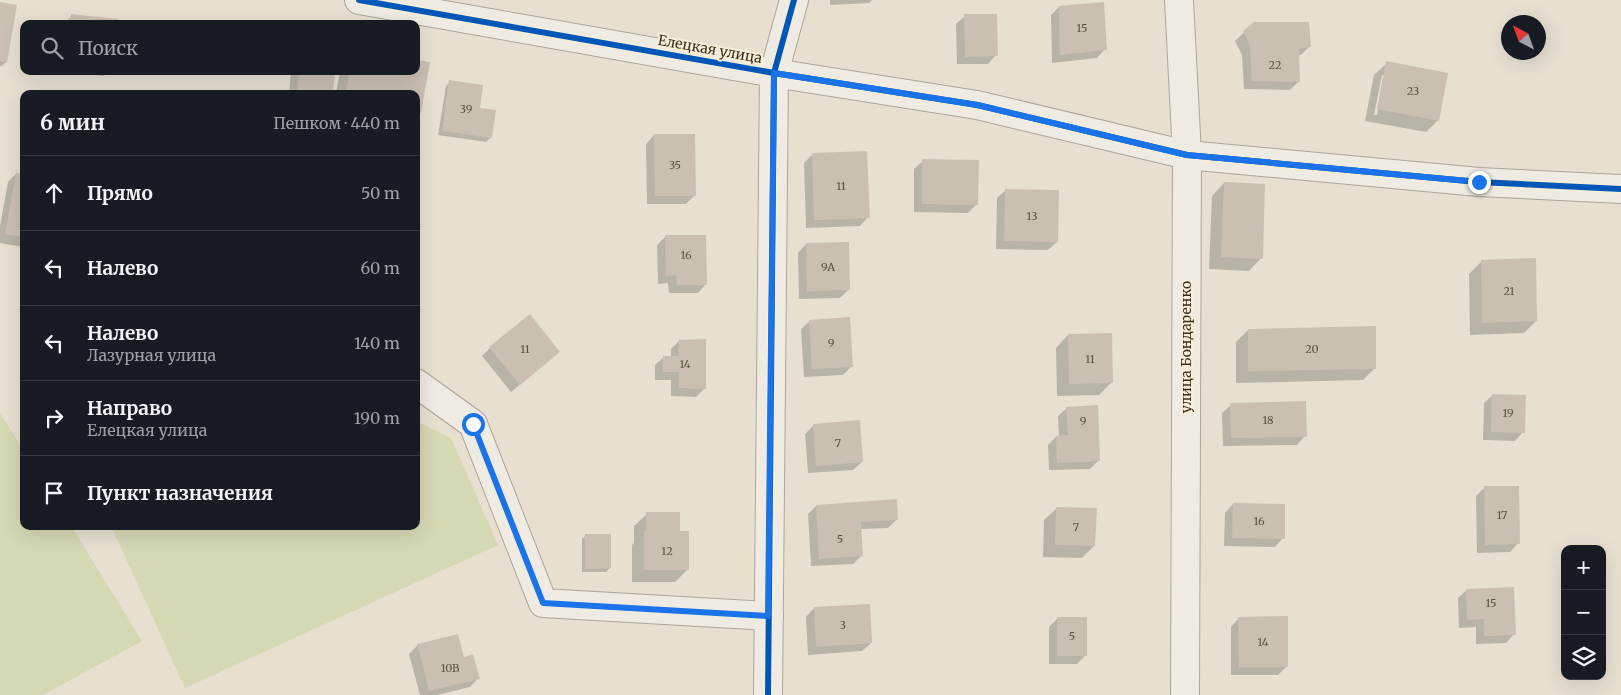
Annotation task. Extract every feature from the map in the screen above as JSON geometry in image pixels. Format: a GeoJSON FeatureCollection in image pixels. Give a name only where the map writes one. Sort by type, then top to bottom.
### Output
{"type":"FeatureCollection","features":[{"type":"Feature","properties":{"kind":"street","name":"Елецкая улица"},"geometry":{"type":"LineString","coordinates":[[359,0],[774,73],[978,105],[1187,155],[1479,182],[1621,189]]}},
{"type":"Feature","properties":{"kind":"street"},"geometry":{"type":"LineString","coordinates":[[768,695],[774,73],[794,0]]}},
{"type":"Feature","properties":{"kind":"street","name":"улица Бондаренко"},"geometry":{"type":"LineString","coordinates":[[1179,0],[1187,155],[1185,695]]}},
{"type":"Feature","properties":{"kind":"street"},"geometry":{"type":"LineString","coordinates":[[420,385],[473,424],[543,603],[768,616]]}},
{"type":"Feature","properties":{"kind":"green space"},"geometry":{"type":"Polygon","coordinates":[[[0,413],[20,445],[20,530],[73,530],[142,641],[43,695],[0,695],[0,413]]]}},
{"type":"Feature","properties":{"kind":"green space"},"geometry":{"type":"Polygon","coordinates":[[[420,423],[451,438],[498,545],[185,688],[113,530],[420,530],[420,423]]]}},
{"type":"Feature","properties":{"kind":"building"},"geometry":{"type":"Polygon","coordinates":[[[0,2],[17,5],[7,63],[0,61],[0,2]]]}},
{"type":"Feature","properties":{"kind":"building"},"geometry":{"type":"Polygon","coordinates":[[[1104,2],[1107,50],[1060,55],[1059,6],[1104,2]]]}},
{"type":"Feature","properties":{"kind":"building"},"geometry":{"type":"Polygon","coordinates":[[[71,14],[118,19],[118,20],[70,20],[71,14]]]}},
{"type":"Feature","properties":{"kind":"building"},"geometry":{"type":"Polygon","coordinates":[[[964,14],[997,14],[998,56],[965,57],[964,14]]]}},
{"type":"Feature","properties":{"kind":"building"},"geometry":{"type":"Polygon","coordinates":[[[1254,22],[1309,22],[1311,47],[1299,49],[1300,82],[1252,81],[1250,46],[1243,31],[1254,22]]]}},
{"type":"Feature","properties":{"kind":"building"},"geometry":{"type":"Polygon","coordinates":[[[420,61],[430,62],[421,113],[420,90],[346,90],[349,75],[420,75],[420,61]]]}},
{"type":"Feature","properties":{"kind":"building"},"geometry":{"type":"Polygon","coordinates":[[[1386,61],[1448,73],[1439,121],[1377,109],[1386,61]]]}},
{"type":"Feature","properties":{"kind":"building"},"geometry":{"type":"Polygon","coordinates":[[[299,75],[335,75],[333,90],[297,90],[299,75]]]}},
{"type":"Feature","properties":{"kind":"building"},"geometry":{"type":"Polygon","coordinates":[[[449,80],[483,85],[480,108],[496,110],[492,138],[442,131],[449,80]]]}},
{"type":"Feature","properties":{"kind":"building"},"geometry":{"type":"Polygon","coordinates":[[[654,134],[695,134],[696,196],[655,196],[654,134]]]}},
{"type":"Feature","properties":{"kind":"building"},"geometry":{"type":"Polygon","coordinates":[[[867,151],[870,218],[814,220],[812,153],[867,151]]]}},
{"type":"Feature","properties":{"kind":"building"},"geometry":{"type":"Polygon","coordinates":[[[922,159],[979,160],[978,205],[922,204],[922,159]]]}},
{"type":"Feature","properties":{"kind":"building"},"geometry":{"type":"Polygon","coordinates":[[[16,173],[20,174],[20,236],[5,234],[16,173]]]}},
{"type":"Feature","properties":{"kind":"building"},"geometry":{"type":"Polygon","coordinates":[[[1224,182],[1265,184],[1263,259],[1221,257],[1224,182]]]}},
{"type":"Feature","properties":{"kind":"building"},"geometry":{"type":"Polygon","coordinates":[[[1005,189],[1059,190],[1058,242],[1004,241],[1005,189]]]}},
{"type":"Feature","properties":{"kind":"building"},"geometry":{"type":"Polygon","coordinates":[[[665,235],[706,235],[707,285],[677,285],[676,275],[666,276],[665,235]]]}},
{"type":"Feature","properties":{"kind":"building"},"geometry":{"type":"Polygon","coordinates":[[[849,242],[850,290],[807,291],[806,243],[849,242]]]}},
{"type":"Feature","properties":{"kind":"building"},"geometry":{"type":"Polygon","coordinates":[[[1536,258],[1537,321],[1482,323],[1481,260],[1536,258]]]}},
{"type":"Feature","properties":{"kind":"building"},"geometry":{"type":"Polygon","coordinates":[[[530,314],[560,352],[520,385],[489,347],[530,314]]]}},
{"type":"Feature","properties":{"kind":"building"},"geometry":{"type":"Polygon","coordinates":[[[850,317],[853,367],[812,369],[809,320],[850,317]]]}},
{"type":"Feature","properties":{"kind":"building"},"geometry":{"type":"Polygon","coordinates":[[[1376,326],[1376,369],[1248,371],[1248,329],[1376,326]]]}},
{"type":"Feature","properties":{"kind":"building"},"geometry":{"type":"Polygon","coordinates":[[[1112,333],[1113,383],[1069,384],[1068,334],[1112,333]]]}},
{"type":"Feature","properties":{"kind":"building"},"geometry":{"type":"Polygon","coordinates":[[[706,339],[706,389],[679,388],[679,372],[663,372],[663,356],[678,356],[679,340],[706,339]]]}},
{"type":"Feature","properties":{"kind":"building"},"geometry":{"type":"Polygon","coordinates":[[[1492,394],[1526,395],[1525,433],[1491,432],[1492,394]]]}},
{"type":"Feature","properties":{"kind":"building"},"geometry":{"type":"Polygon","coordinates":[[[1306,401],[1307,437],[1231,438],[1230,403],[1306,401]]]}},
{"type":"Feature","properties":{"kind":"building"},"geometry":{"type":"Polygon","coordinates":[[[1098,405],[1100,461],[1057,463],[1056,436],[1068,435],[1066,407],[1098,405]]]}},
{"type":"Feature","properties":{"kind":"building"},"geometry":{"type":"Polygon","coordinates":[[[860,420],[863,462],[816,466],[813,424],[860,420]]]}},
{"type":"Feature","properties":{"kind":"building"},"geometry":{"type":"Polygon","coordinates":[[[1484,486],[1519,486],[1520,544],[1485,545],[1484,486]]]}},
{"type":"Feature","properties":{"kind":"building"},"geometry":{"type":"Polygon","coordinates":[[[897,499],[898,520],[861,522],[863,556],[819,559],[816,505],[897,499]]]}},
{"type":"Feature","properties":{"kind":"building"},"geometry":{"type":"Polygon","coordinates":[[[1233,503],[1285,504],[1285,539],[1232,538],[1233,503]]]}},
{"type":"Feature","properties":{"kind":"building"},"geometry":{"type":"Polygon","coordinates":[[[1056,507],[1097,508],[1095,546],[1055,545],[1056,507]]]}},
{"type":"Feature","properties":{"kind":"building"},"geometry":{"type":"Polygon","coordinates":[[[646,512],[680,512],[680,531],[689,531],[689,570],[644,570],[646,512]]]}},
{"type":"Feature","properties":{"kind":"building"},"geometry":{"type":"Polygon","coordinates":[[[585,534],[611,534],[611,568],[585,569],[585,534]]]}},
{"type":"Feature","properties":{"kind":"building"},"geometry":{"type":"Polygon","coordinates":[[[1514,587],[1516,635],[1484,636],[1484,619],[1467,620],[1466,589],[1514,587]]]}},
{"type":"Feature","properties":{"kind":"building"},"geometry":{"type":"Polygon","coordinates":[[[870,604],[872,643],[816,647],[814,607],[870,604]]]}},
{"type":"Feature","properties":{"kind":"building"},"geometry":{"type":"Polygon","coordinates":[[[1288,616],[1288,667],[1239,667],[1238,617],[1288,616]]]}},
{"type":"Feature","properties":{"kind":"building"},"geometry":{"type":"Polygon","coordinates":[[[1057,617],[1087,617],[1087,656],[1057,656],[1057,617]]]}},
{"type":"Feature","properties":{"kind":"building"},"geometry":{"type":"Polygon","coordinates":[[[458,634],[464,657],[473,654],[480,679],[429,691],[417,644],[458,634]]]}},
{"type":"Feature","properties":{"kind":"cycle path"},"geometry":{"type":"LineString","coordinates":[[359,0],[774,73],[977,105],[1187,155],[1479,182],[1621,189]]}},
{"type":"Feature","properties":{"kind":"cycle path"},"geometry":{"type":"LineString","coordinates":[[768,695],[774,73],[794,0]]}},
{"type":"Feature","properties":{"kind":"route"},"geometry":{"type":"LineString","coordinates":[[473,424],[543,603],[768,616],[774,73],[978,105],[1187,155],[1479,182]]}}]}
